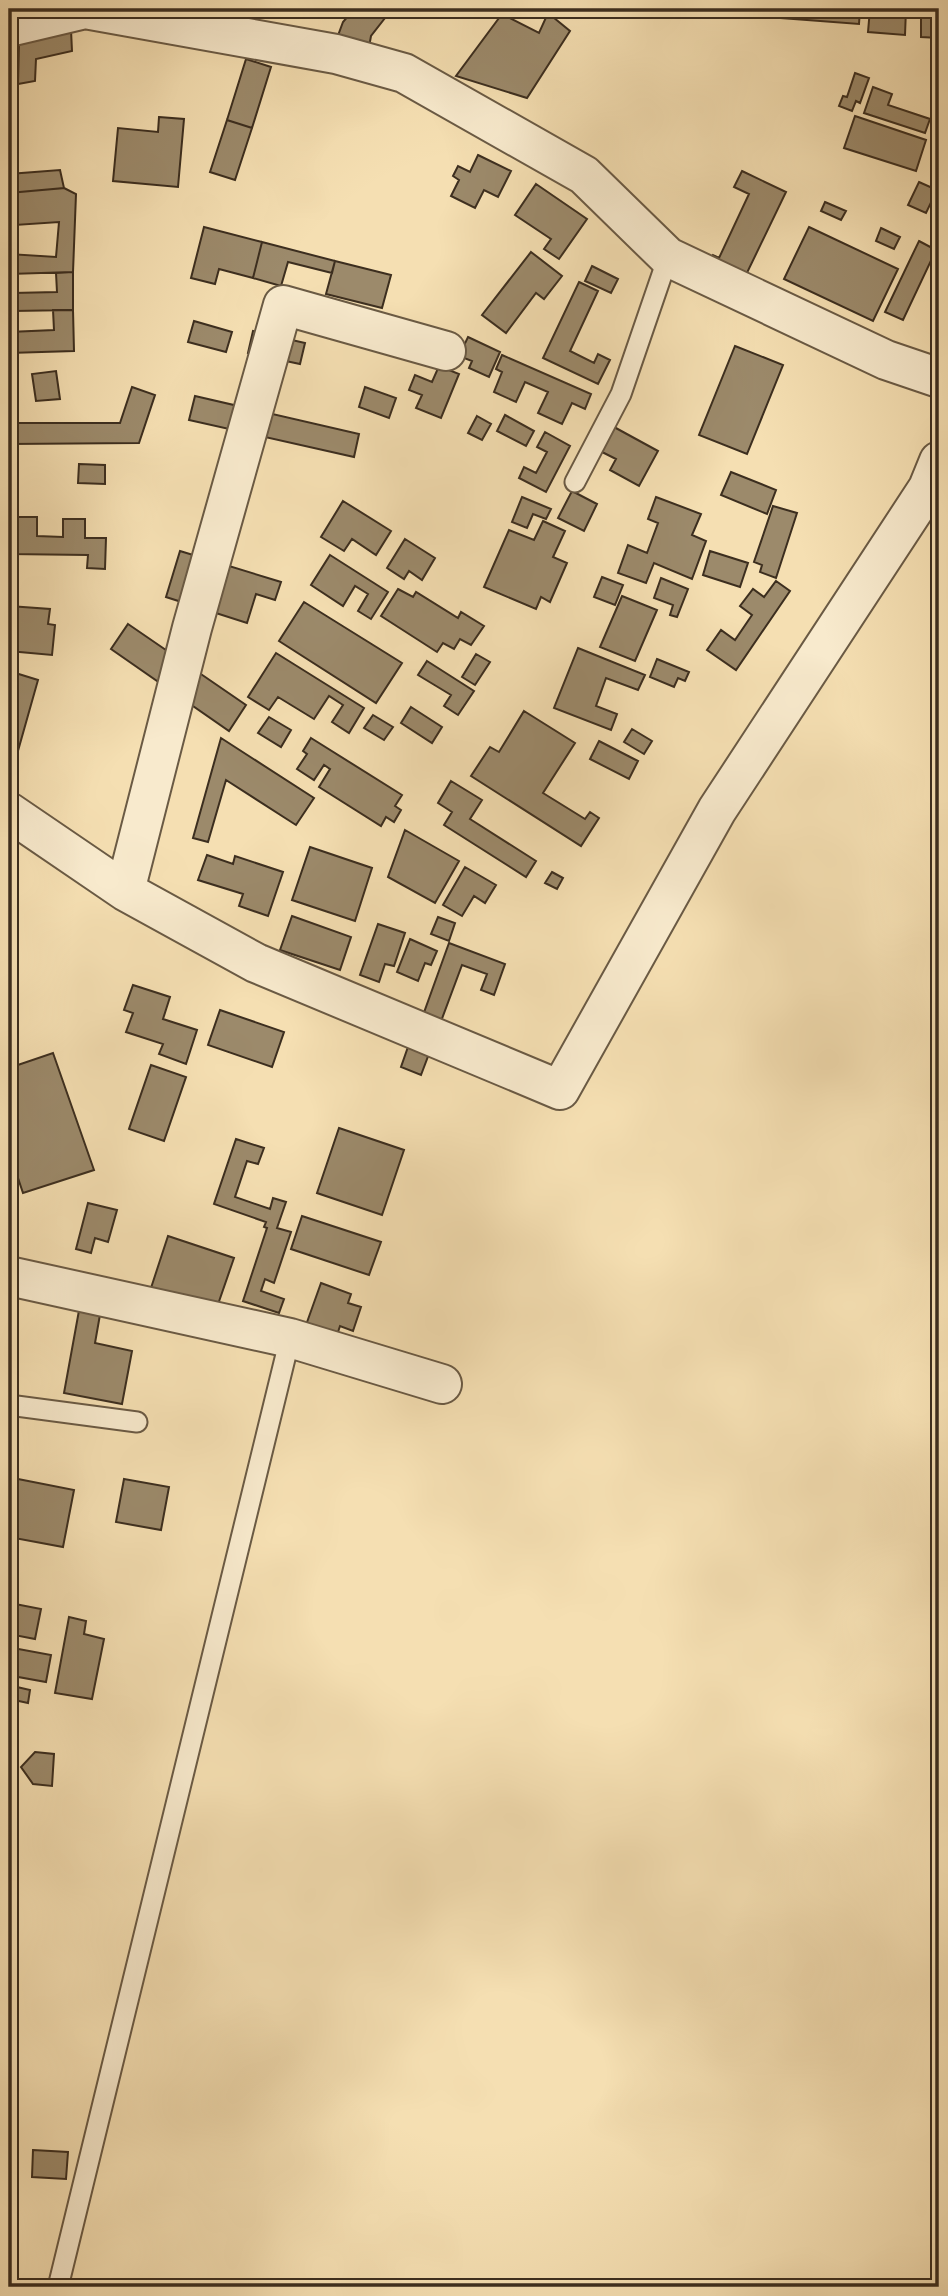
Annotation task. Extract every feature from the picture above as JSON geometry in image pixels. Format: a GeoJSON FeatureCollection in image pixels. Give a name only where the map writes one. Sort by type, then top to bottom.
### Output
{"type":"FeatureCollection","features":[{"type":"Feature","properties":{"kind":"street"},"geometry":{"type":"LineString","coordinates":[[9,27],[85,9],[336,54],[404,73],[584,175],[668,257],[887,360],[939,378]]}},
{"type":"Feature","properties":{"kind":"street"},"geometry":{"type":"LineString","coordinates":[[125,891],[192,628],[283,305],[446,351]]}},
{"type":"Feature","properties":{"kind":"street"},"geometry":{"type":"LineString","coordinates":[[9,811],[125,891],[257,963],[560,1090],[717,810],[928,488],[939,461]]}},
{"type":"Feature","properties":{"kind":"street"},"geometry":{"type":"LineString","coordinates":[[9,1276],[290,1338],[442,1384]]}},
{"type":"Feature","properties":{"kind":"lane"},"geometry":{"type":"LineString","coordinates":[[575,482],[621,394],[668,257]]}},
{"type":"Feature","properties":{"kind":"lane"},"geometry":{"type":"LineString","coordinates":[[58,2287],[290,1338]]}},
{"type":"Feature","properties":{"kind":"lane"},"geometry":{"type":"LineString","coordinates":[[9,1405],[137,1422]]}},
{"type":"Feature","properties":{"kind":"building"},"geometry":{"type":"Polygon","coordinates":[[[354,9],[392,9],[371,36],[367,58],[333,49],[343,22],[354,9]]]}},
{"type":"Feature","properties":{"kind":"building"},"geometry":{"type":"Polygon","coordinates":[[[769,9],[860,9],[859,24],[768,17],[769,9]]]}},
{"type":"Feature","properties":{"kind":"building"},"geometry":{"type":"Polygon","coordinates":[[[870,9],[906,9],[905,35],[868,32],[870,9]]]}},
{"type":"Feature","properties":{"kind":"building"},"geometry":{"type":"Polygon","coordinates":[[[548,13],[570,31],[527,98],[456,76],[502,14],[539,33],[548,13]]]}},
{"type":"Feature","properties":{"kind":"building"},"geometry":{"type":"Polygon","coordinates":[[[921,13],[939,13],[939,38],[921,37],[921,13]]]}},
{"type":"Feature","properties":{"kind":"building"},"geometry":{"type":"Polygon","coordinates":[[[71,30],[72,51],[36,59],[35,81],[18,84],[19,44],[71,30]]]}},
{"type":"Feature","properties":{"kind":"building"},"geometry":{"type":"Polygon","coordinates":[[[246,59],[271,67],[252,128],[227,120],[246,59]]]}},
{"type":"Feature","properties":{"kind":"building"},"geometry":{"type":"Polygon","coordinates":[[[855,73],[869,78],[860,103],[856,101],[852,111],[839,106],[843,96],[847,97],[855,73]]]}},
{"type":"Feature","properties":{"kind":"building"},"geometry":{"type":"Polygon","coordinates":[[[873,87],[892,94],[888,105],[930,119],[925,133],[864,113],[873,87]]]}},
{"type":"Feature","properties":{"kind":"building"},"geometry":{"type":"Polygon","coordinates":[[[855,116],[926,140],[916,171],[844,148],[855,116]]]}},
{"type":"Feature","properties":{"kind":"building"},"geometry":{"type":"Polygon","coordinates":[[[159,117],[184,119],[178,187],[113,181],[118,128],[158,132],[159,117]]]}},
{"type":"Feature","properties":{"kind":"building"},"geometry":{"type":"Polygon","coordinates":[[[227,120],[252,128],[235,180],[210,172],[227,120]]]}},
{"type":"Feature","properties":{"kind":"building"},"geometry":{"type":"Polygon","coordinates":[[[478,155],[511,171],[498,197],[484,190],[475,208],[451,196],[459,180],[453,176],[458,166],[470,172],[478,155]]]}},
{"type":"Feature","properties":{"kind":"building"},"geometry":{"type":"Polygon","coordinates":[[[60,170],[64,188],[9,193],[9,174],[60,170]]]}},
{"type":"Feature","properties":{"kind":"building"},"geometry":{"type":"Polygon","coordinates":[[[742,171],[786,192],[744,279],[710,262],[713,255],[719,258],[749,194],[734,187],[742,171]]]}},
{"type":"Feature","properties":{"kind":"building"},"geometry":{"type":"Polygon","coordinates":[[[919,182],[937,190],[926,213],[908,205],[919,182]]]}},
{"type":"Feature","properties":{"kind":"building"},"geometry":{"type":"Polygon","coordinates":[[[536,184],[587,219],[559,259],[544,249],[551,239],[515,215],[536,184]]]}},
{"type":"Feature","properties":{"kind":"building"},"geometry":{"type":"Polygon","coordinates":[[[64,188],[76,194],[73,272],[9,274],[9,254],[56,257],[59,222],[15,225],[13,212],[9,213],[9,193],[64,188]]]}},
{"type":"Feature","properties":{"kind":"building"},"geometry":{"type":"Polygon","coordinates":[[[825,202],[846,211],[841,220],[821,211],[825,202]]]}},
{"type":"Feature","properties":{"kind":"building"},"geometry":{"type":"Polygon","coordinates":[[[204,227],[262,242],[253,278],[219,269],[215,284],[191,278],[204,227]]]}},
{"type":"Feature","properties":{"kind":"building"},"geometry":{"type":"Polygon","coordinates":[[[809,227],[898,269],[873,321],[784,279],[809,227]]]}},
{"type":"Feature","properties":{"kind":"building"},"geometry":{"type":"Polygon","coordinates":[[[881,228],[900,237],[894,249],[876,241],[881,228]]]}},
{"type":"Feature","properties":{"kind":"building"},"geometry":{"type":"Polygon","coordinates":[[[919,241],[936,250],[903,320],[885,312],[919,241]]]}},
{"type":"Feature","properties":{"kind":"building"},"geometry":{"type":"Polygon","coordinates":[[[262,242],[335,261],[332,273],[288,262],[281,286],[253,278],[262,242]]]}},
{"type":"Feature","properties":{"kind":"building"},"geometry":{"type":"Polygon","coordinates":[[[531,252],[562,276],[544,299],[536,293],[506,333],[482,315],[531,252]]]}},
{"type":"Feature","properties":{"kind":"building"},"geometry":{"type":"Polygon","coordinates":[[[335,261],[391,275],[382,308],[326,294],[335,261]]]}},
{"type":"Feature","properties":{"kind":"building"},"geometry":{"type":"Polygon","coordinates":[[[592,266],[618,279],[611,293],[585,281],[592,266]]]}},
{"type":"Feature","properties":{"kind":"building"},"geometry":{"type":"Polygon","coordinates":[[[73,272],[73,310],[13,311],[13,293],[57,292],[56,273],[73,272]]]}},
{"type":"Feature","properties":{"kind":"building"},"geometry":{"type":"Polygon","coordinates":[[[579,282],[598,291],[570,351],[594,363],[598,354],[610,360],[598,384],[543,358],[579,282]]]}},
{"type":"Feature","properties":{"kind":"building"},"geometry":{"type":"Polygon","coordinates":[[[53,310],[73,310],[74,351],[9,353],[9,332],[54,330],[53,310]]]}},
{"type":"Feature","properties":{"kind":"building"},"geometry":{"type":"Polygon","coordinates":[[[194,321],[232,332],[226,352],[188,342],[194,321]]]}},
{"type":"Feature","properties":{"kind":"building"},"geometry":{"type":"Polygon","coordinates":[[[253,331],[305,343],[300,364],[248,353],[253,331]]]}},
{"type":"Feature","properties":{"kind":"building"},"geometry":{"type":"Polygon","coordinates":[[[468,337],[500,352],[489,377],[469,368],[472,361],[459,356],[468,337]]]}},
{"type":"Feature","properties":{"kind":"building"},"geometry":{"type":"Polygon","coordinates":[[[735,346],[783,365],[747,454],[699,435],[735,346]]]}},
{"type":"Feature","properties":{"kind":"building"},"geometry":{"type":"Polygon","coordinates":[[[502,355],[591,394],[585,409],[572,403],[562,424],[538,413],[548,392],[525,382],[516,402],[494,392],[502,372],[496,369],[502,355]]]}},
{"type":"Feature","properties":{"kind":"building"},"geometry":{"type":"Polygon","coordinates":[[[9,357],[17,357],[18,412],[9,412],[9,357]]]}},
{"type":"Feature","properties":{"kind":"building"},"geometry":{"type":"Polygon","coordinates":[[[439,366],[459,374],[441,418],[416,408],[422,395],[409,390],[415,375],[432,382],[439,366]]]}},
{"type":"Feature","properties":{"kind":"building"},"geometry":{"type":"Polygon","coordinates":[[[56,371],[60,399],[36,401],[32,374],[56,371]]]}},
{"type":"Feature","properties":{"kind":"building"},"geometry":{"type":"Polygon","coordinates":[[[132,387],[155,395],[139,443],[9,444],[9,423],[120,423],[132,387]]]}},
{"type":"Feature","properties":{"kind":"building"},"geometry":{"type":"Polygon","coordinates":[[[365,387],[396,398],[389,418],[359,407],[365,387]]]}},
{"type":"Feature","properties":{"kind":"building"},"geometry":{"type":"Polygon","coordinates":[[[195,396],[359,434],[354,457],[189,420],[195,396]]]}},
{"type":"Feature","properties":{"kind":"building"},"geometry":{"type":"Polygon","coordinates":[[[505,415],[534,431],[526,446],[497,431],[505,415]]]}},
{"type":"Feature","properties":{"kind":"building"},"geometry":{"type":"Polygon","coordinates":[[[477,416],[491,424],[482,440],[468,433],[477,416]]]}},
{"type":"Feature","properties":{"kind":"building"},"geometry":{"type":"Polygon","coordinates":[[[614,427],[658,451],[639,486],[610,470],[616,459],[600,451],[614,427]]]}},
{"type":"Feature","properties":{"kind":"building"},"geometry":{"type":"Polygon","coordinates":[[[545,432],[570,446],[546,492],[519,478],[524,467],[536,473],[547,452],[537,447],[545,432]]]}},
{"type":"Feature","properties":{"kind":"building"},"geometry":{"type":"Polygon","coordinates":[[[79,464],[105,465],[105,484],[78,483],[79,464]]]}},
{"type":"Feature","properties":{"kind":"building"},"geometry":{"type":"Polygon","coordinates":[[[731,472],[776,490],[767,514],[721,495],[731,472]]]}},
{"type":"Feature","properties":{"kind":"building"},"geometry":{"type":"Polygon","coordinates":[[[572,491],[597,504],[584,531],[558,518],[572,491]]]}},
{"type":"Feature","properties":{"kind":"building"},"geometry":{"type":"Polygon","coordinates":[[[522,497],[551,509],[546,519],[533,514],[527,528],[512,522],[522,497]]]}},
{"type":"Feature","properties":{"kind":"building"},"geometry":{"type":"Polygon","coordinates":[[[656,497],[701,514],[692,535],[706,541],[692,579],[654,563],[646,583],[618,573],[628,545],[647,553],[658,523],[648,519],[656,497]]]}},
{"type":"Feature","properties":{"kind":"building"},"geometry":{"type":"Polygon","coordinates":[[[343,501],[391,531],[376,555],[352,539],[344,551],[321,537],[343,501]]]}},
{"type":"Feature","properties":{"kind":"building"},"geometry":{"type":"Polygon","coordinates":[[[773,506],[797,513],[776,578],[760,572],[762,565],[754,562],[773,506]]]}},
{"type":"Feature","properties":{"kind":"building"},"geometry":{"type":"Polygon","coordinates":[[[9,517],[37,517],[37,536],[63,537],[63,519],[85,519],[85,538],[106,538],[105,569],[87,568],[88,555],[9,554],[9,517]]]}},
{"type":"Feature","properties":{"kind":"building"},"geometry":{"type":"Polygon","coordinates":[[[543,521],[565,531],[553,557],[567,563],[550,602],[541,597],[536,609],[484,587],[509,530],[534,540],[543,521]]]}},
{"type":"Feature","properties":{"kind":"building"},"geometry":{"type":"Polygon","coordinates":[[[405,539],[435,558],[422,580],[409,571],[404,579],[387,568],[405,539]]]}},
{"type":"Feature","properties":{"kind":"building"},"geometry":{"type":"Polygon","coordinates":[[[180,551],[281,582],[275,600],[256,594],[247,623],[166,597],[180,551]]]}},
{"type":"Feature","properties":{"kind":"building"},"geometry":{"type":"Polygon","coordinates":[[[710,551],[748,563],[740,587],[703,575],[710,551]]]}},
{"type":"Feature","properties":{"kind":"building"},"geometry":{"type":"Polygon","coordinates":[[[330,555],[388,592],[371,619],[358,611],[368,594],[355,586],[343,606],[311,585],[330,555]]]}},
{"type":"Feature","properties":{"kind":"building"},"geometry":{"type":"Polygon","coordinates":[[[602,577],[623,585],[615,605],[594,597],[602,577]]]}},
{"type":"Feature","properties":{"kind":"building"},"geometry":{"type":"Polygon","coordinates":[[[661,578],[688,589],[677,617],[670,615],[673,605],[654,598],[661,578]]]}},
{"type":"Feature","properties":{"kind":"building"},"geometry":{"type":"Polygon","coordinates":[[[776,581],[790,591],[736,670],[707,650],[721,630],[735,640],[752,615],[740,606],[753,589],[764,597],[776,581]]]}},
{"type":"Feature","properties":{"kind":"building"},"geometry":{"type":"Polygon","coordinates":[[[398,589],[413,597],[416,592],[458,618],[461,612],[484,626],[471,645],[460,639],[454,649],[443,643],[437,652],[381,616],[398,589]]]}},
{"type":"Feature","properties":{"kind":"building"},"geometry":{"type":"Polygon","coordinates":[[[622,596],[657,610],[635,661],[600,647],[622,596]]]}},
{"type":"Feature","properties":{"kind":"building"},"geometry":{"type":"Polygon","coordinates":[[[304,602],[402,663],[376,703],[279,641],[304,602]]]}},
{"type":"Feature","properties":{"kind":"building"},"geometry":{"type":"Polygon","coordinates":[[[9,606],[50,609],[48,624],[55,625],[52,655],[9,651],[9,606]]]}},
{"type":"Feature","properties":{"kind":"building"},"geometry":{"type":"Polygon","coordinates":[[[128,624],[246,705],[229,731],[111,649],[128,624]]]}},
{"type":"Feature","properties":{"kind":"building"},"geometry":{"type":"Polygon","coordinates":[[[578,648],[645,675],[638,690],[606,678],[596,706],[617,714],[611,730],[554,708],[578,648]]]}},
{"type":"Feature","properties":{"kind":"building"},"geometry":{"type":"Polygon","coordinates":[[[276,653],[364,708],[349,733],[332,722],[343,705],[329,696],[314,719],[278,697],[269,710],[248,697],[276,653]]]}},
{"type":"Feature","properties":{"kind":"building"},"geometry":{"type":"Polygon","coordinates":[[[476,654],[490,662],[475,685],[462,677],[476,654]]]}},
{"type":"Feature","properties":{"kind":"building"},"geometry":{"type":"Polygon","coordinates":[[[657,659],[689,672],[685,681],[678,678],[674,687],[650,677],[657,659]]]}},
{"type":"Feature","properties":{"kind":"building"},"geometry":{"type":"Polygon","coordinates":[[[427,661],[474,691],[458,715],[444,706],[451,695],[418,675],[427,661]]]}},
{"type":"Feature","properties":{"kind":"building"},"geometry":{"type":"Polygon","coordinates":[[[9,671],[38,680],[14,765],[9,763],[9,671]]]}},
{"type":"Feature","properties":{"kind":"building"},"geometry":{"type":"Polygon","coordinates":[[[411,707],[442,727],[432,743],[401,723],[411,707]]]}},
{"type":"Feature","properties":{"kind":"building"},"geometry":{"type":"Polygon","coordinates":[[[524,711],[575,743],[543,793],[585,819],[590,812],[599,818],[581,846],[471,776],[490,747],[499,752],[524,711]]]}},
{"type":"Feature","properties":{"kind":"building"},"geometry":{"type":"Polygon","coordinates":[[[373,715],[393,727],[384,740],[364,728],[373,715]]]}},
{"type":"Feature","properties":{"kind":"building"},"geometry":{"type":"Polygon","coordinates":[[[269,717],[291,730],[281,747],[258,733],[269,717]]]}},
{"type":"Feature","properties":{"kind":"building"},"geometry":{"type":"Polygon","coordinates":[[[632,729],[652,741],[644,754],[624,742],[632,729]]]}},
{"type":"Feature","properties":{"kind":"building"},"geometry":{"type":"Polygon","coordinates":[[[221,738],[314,798],[296,825],[226,780],[208,842],[193,838],[221,738]]]}},
{"type":"Feature","properties":{"kind":"building"},"geometry":{"type":"Polygon","coordinates":[[[311,738],[402,795],[395,806],[401,810],[394,822],[386,817],[381,826],[319,787],[330,769],[324,765],[314,780],[297,769],[307,754],[303,751],[311,738]]]}},
{"type":"Feature","properties":{"kind":"building"},"geometry":{"type":"Polygon","coordinates":[[[599,741],[638,761],[629,779],[590,759],[599,741]]]}},
{"type":"Feature","properties":{"kind":"building"},"geometry":{"type":"Polygon","coordinates":[[[451,781],[482,800],[470,819],[536,861],[526,877],[444,825],[452,812],[438,803],[451,781]]]}},
{"type":"Feature","properties":{"kind":"building"},"geometry":{"type":"Polygon","coordinates":[[[405,830],[459,861],[435,903],[388,877],[405,830]]]}},
{"type":"Feature","properties":{"kind":"building"},"geometry":{"type":"Polygon","coordinates":[[[310,847],[372,868],[355,921],[292,900],[310,847]]]}},
{"type":"Feature","properties":{"kind":"building"},"geometry":{"type":"Polygon","coordinates":[[[207,855],[233,864],[235,856],[283,872],[268,916],[239,906],[243,894],[198,880],[207,855]]]}},
{"type":"Feature","properties":{"kind":"building"},"geometry":{"type":"Polygon","coordinates":[[[465,867],[496,885],[485,903],[474,896],[462,916],[443,905],[465,867]]]}},
{"type":"Feature","properties":{"kind":"building"},"geometry":{"type":"Polygon","coordinates":[[[552,872],[563,878],[557,889],[545,883],[552,872]]]}},
{"type":"Feature","properties":{"kind":"building"},"geometry":{"type":"Polygon","coordinates":[[[292,916],[351,937],[340,970],[280,950],[292,916]]]}},
{"type":"Feature","properties":{"kind":"building"},"geometry":{"type":"Polygon","coordinates":[[[438,917],[455,923],[449,941],[431,934],[438,917]]]}},
{"type":"Feature","properties":{"kind":"building"},"geometry":{"type":"Polygon","coordinates":[[[378,924],[405,933],[394,966],[385,964],[379,982],[360,975],[378,924]]]}},
{"type":"Feature","properties":{"kind":"building"},"geometry":{"type":"Polygon","coordinates":[[[410,939],[437,951],[431,965],[425,963],[418,981],[397,972],[410,939]]]}},
{"type":"Feature","properties":{"kind":"building"},"geometry":{"type":"Polygon","coordinates":[[[449,943],[505,964],[494,995],[481,990],[487,974],[462,965],[440,1024],[422,1018],[449,943]]]}},
{"type":"Feature","properties":{"kind":"building"},"geometry":{"type":"Polygon","coordinates":[[[133,985],[170,997],[163,1019],[197,1030],[186,1064],[159,1054],[163,1044],[126,1032],[133,1013],[124,1010],[133,985]]]}},
{"type":"Feature","properties":{"kind":"building"},"geometry":{"type":"Polygon","coordinates":[[[220,1010],[284,1032],[272,1067],[208,1045],[220,1010]]]}},
{"type":"Feature","properties":{"kind":"building"},"geometry":{"type":"Polygon","coordinates":[[[409,1044],[430,1051],[421,1075],[401,1067],[409,1044]]]}},
{"type":"Feature","properties":{"kind":"building"},"geometry":{"type":"Polygon","coordinates":[[[53,1053],[94,1170],[23,1193],[9,1151],[9,1068],[53,1053]]]}},
{"type":"Feature","properties":{"kind":"building"},"geometry":{"type":"Polygon","coordinates":[[[151,1065],[186,1077],[164,1141],[129,1129],[151,1065]]]}},
{"type":"Feature","properties":{"kind":"building"},"geometry":{"type":"Polygon","coordinates":[[[339,1128],[404,1150],[382,1215],[317,1193],[339,1128]]]}},
{"type":"Feature","properties":{"kind":"building"},"geometry":{"type":"Polygon","coordinates":[[[236,1139],[264,1148],[258,1164],[247,1161],[235,1197],[270,1209],[273,1198],[286,1202],[277,1228],[291,1232],[274,1283],[265,1279],[261,1291],[284,1299],[279,1313],[243,1301],[267,1228],[264,1227],[266,1222],[214,1204],[236,1139]]]}},
{"type":"Feature","properties":{"kind":"building"},"geometry":{"type":"Polygon","coordinates":[[[88,1203],[117,1210],[108,1242],[95,1238],[91,1253],[76,1249],[88,1203]]]}},
{"type":"Feature","properties":{"kind":"building"},"geometry":{"type":"Polygon","coordinates":[[[302,1216],[381,1242],[369,1275],[291,1249],[302,1216]]]}},
{"type":"Feature","properties":{"kind":"building"},"geometry":{"type":"Polygon","coordinates":[[[168,1236],[234,1258],[215,1313],[150,1291],[168,1236]]]}},
{"type":"Feature","properties":{"kind":"building"},"geometry":{"type":"Polygon","coordinates":[[[321,1283],[351,1294],[348,1303],[361,1307],[353,1331],[340,1326],[337,1335],[306,1325],[321,1283]]]}},
{"type":"Feature","properties":{"kind":"building"},"geometry":{"type":"Polygon","coordinates":[[[80,1305],[101,1309],[95,1343],[132,1351],[122,1404],[64,1393],[80,1305]]]}},
{"type":"Feature","properties":{"kind":"building"},"geometry":{"type":"Polygon","coordinates":[[[18,1479],[74,1490],[63,1547],[9,1537],[18,1479]]]}},
{"type":"Feature","properties":{"kind":"building"},"geometry":{"type":"Polygon","coordinates":[[[124,1479],[169,1487],[161,1530],[116,1522],[124,1479]]]}},
{"type":"Feature","properties":{"kind":"building"},"geometry":{"type":"Polygon","coordinates":[[[10,1603],[41,1609],[35,1639],[9,1634],[10,1603]]]}},
{"type":"Feature","properties":{"kind":"building"},"geometry":{"type":"Polygon","coordinates":[[[69,1617],[86,1621],[84,1634],[104,1639],[92,1699],[55,1693],[69,1617]]]}},
{"type":"Feature","properties":{"kind":"building"},"geometry":{"type":"Polygon","coordinates":[[[13,1648],[51,1655],[46,1682],[18,1677],[14,1700],[9,1699],[9,1670],[13,1648]]]}},
{"type":"Feature","properties":{"kind":"building"},"geometry":{"type":"Polygon","coordinates":[[[17,1687],[30,1690],[28,1703],[14,1700],[17,1687]]]}},
{"type":"Feature","properties":{"kind":"building"},"geometry":{"type":"Polygon","coordinates":[[[35,1752],[54,1754],[52,1786],[33,1784],[21,1767],[35,1752]]]}},
{"type":"Feature","properties":{"kind":"building"},"geometry":{"type":"Polygon","coordinates":[[[33,2150],[68,2152],[66,2179],[32,2177],[33,2150]]]}}]}
